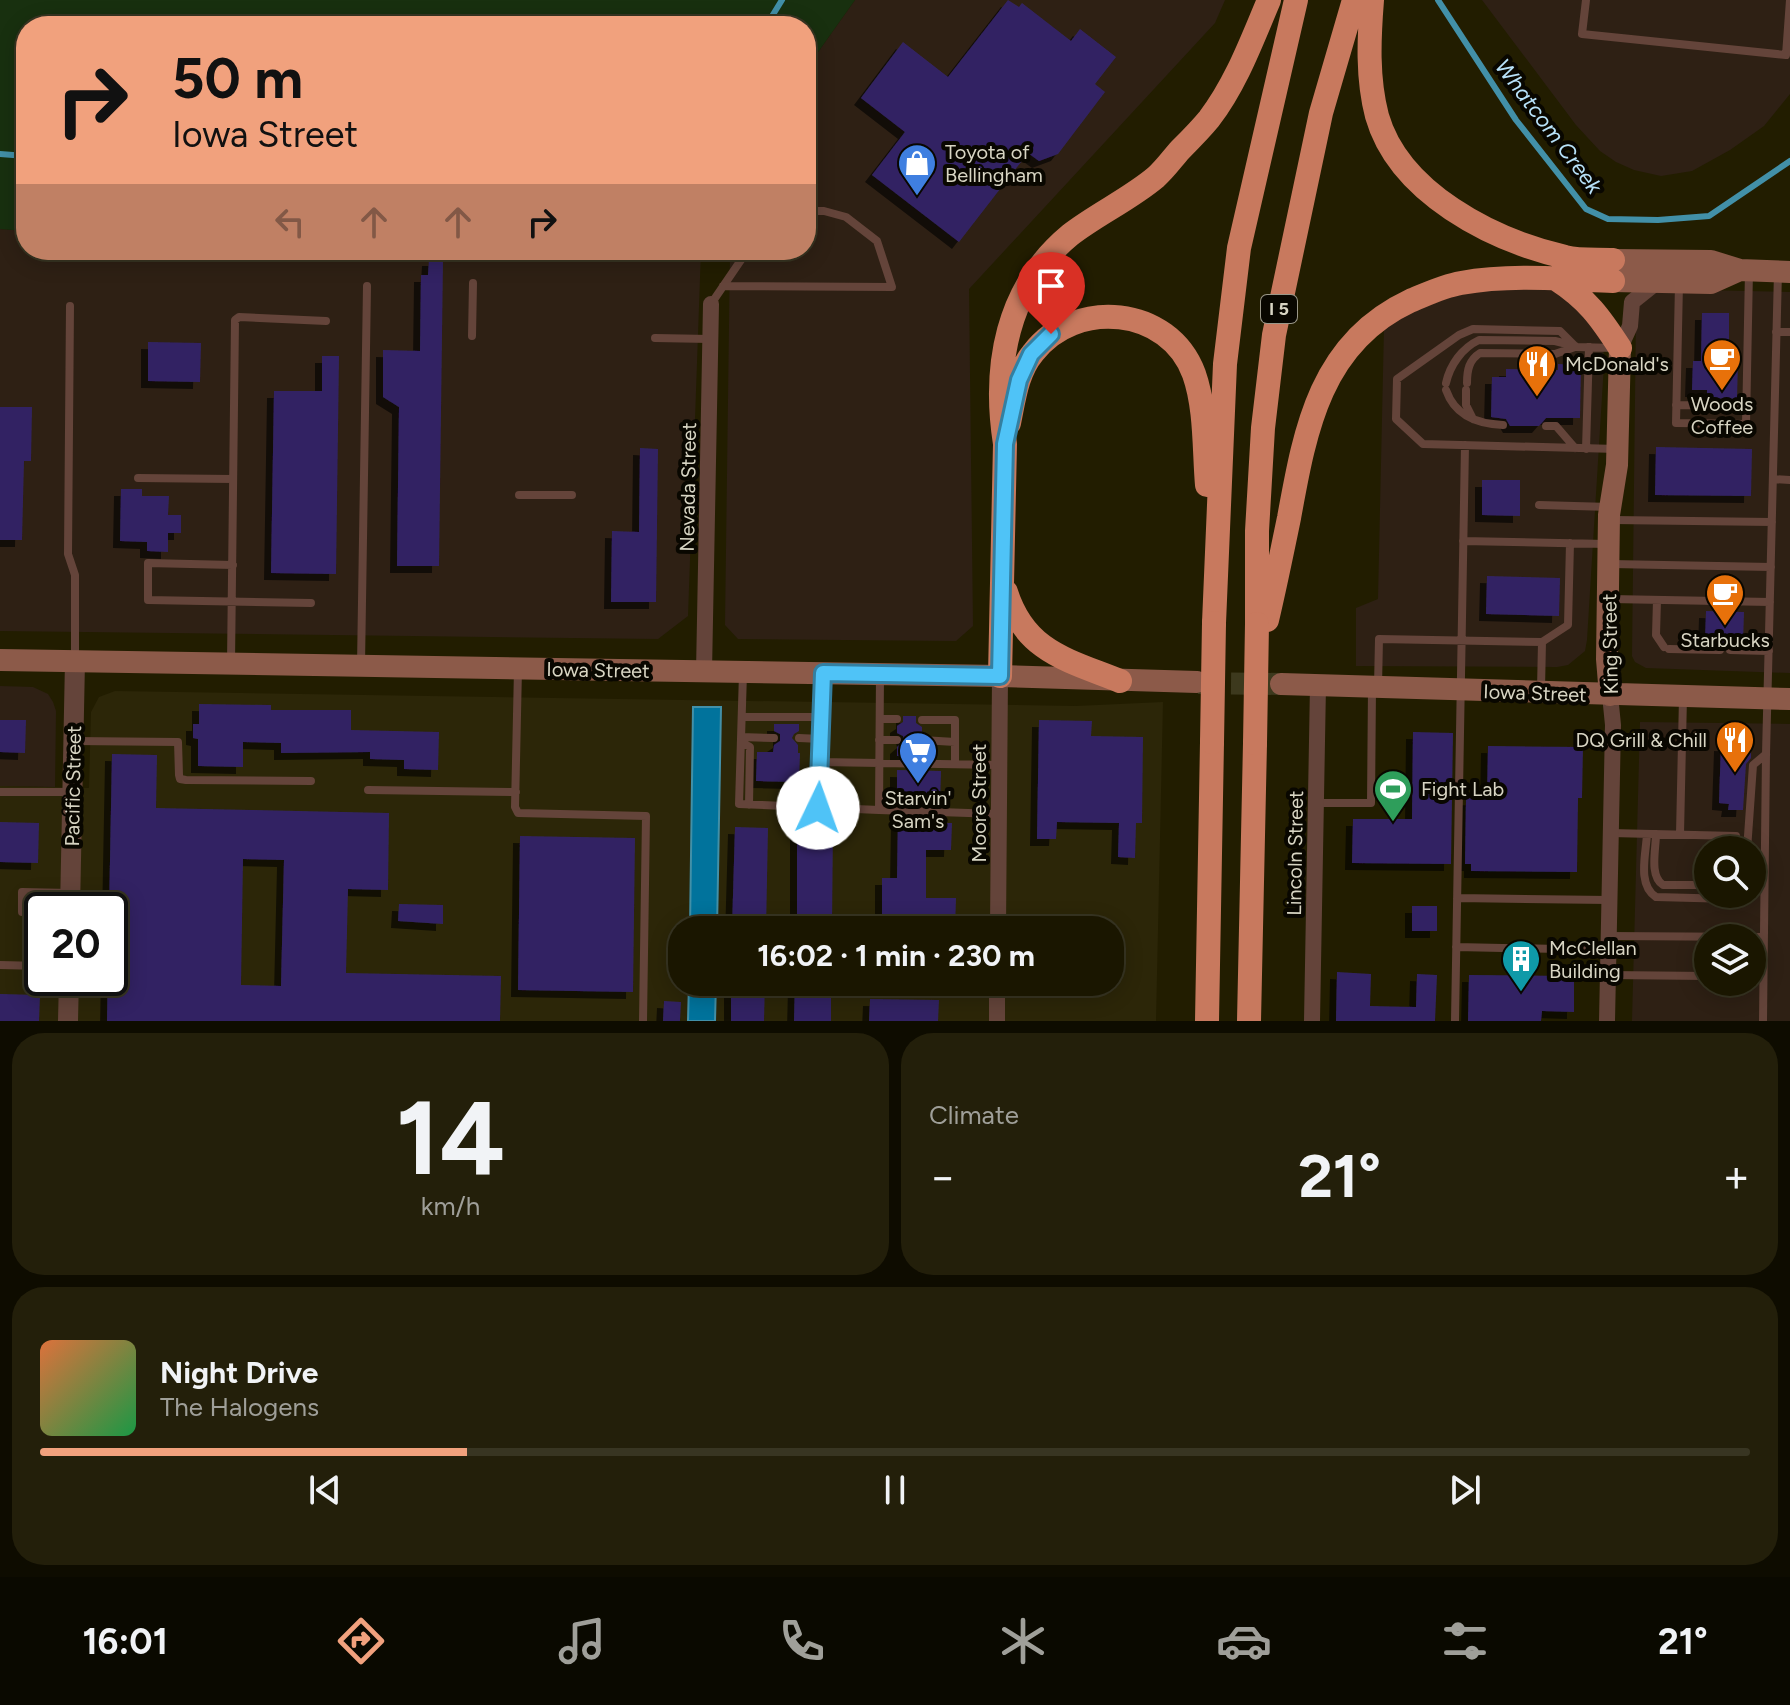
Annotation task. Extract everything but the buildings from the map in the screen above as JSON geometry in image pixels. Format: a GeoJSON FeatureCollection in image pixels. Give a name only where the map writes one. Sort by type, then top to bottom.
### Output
{"type":"FeatureCollection","features":[{"type":"Feature","properties":{"kind":"highway"},"geometry":{"type":"LineString","coordinates":[[1000,676],[1005,444],[999,407],[1000,369],[1007,332],[1022,297],[1042,265],[1068,237],[1156,177],[1210,118],[1244,61],[1268,3]]}},
{"type":"Feature","properties":{"kind":"highway","name":"I 5"},"geometry":{"type":"LineString","coordinates":[[1207,1021],[1214,623],[1225,364],[1239,248],[1295,4]]}},
{"type":"Feature","properties":{"kind":"highway"},"geometry":{"type":"LineString","coordinates":[[1362,4],[1378,117],[1402,164],[1425,190],[1457,212],[1505,237],[1613,271]]}},
{"type":"Feature","properties":{"kind":"highway","name":"I 5"},"geometry":{"type":"LineString","coordinates":[[1249,1021],[1257,669],[1262,624],[1258,517],[1263,428],[1274,335],[1321,113],[1362,4]]}},
{"type":"Feature","properties":{"kind":"highway"},"geometry":{"type":"LineString","coordinates":[[1262,624],[1306,431],[1319,395],[1340,357],[1362,332],[1396,308],[1459,283],[1500,278],[1556,279],[1613,271]]}},
{"type":"Feature","properties":{"kind":"highway"},"geometry":{"type":"LineString","coordinates":[[1556,279],[1579,294],[1596,311],[1620,348]]}},
{"type":"Feature","properties":{"kind":"highway"},"geometry":{"type":"LineString","coordinates":[[1005,444],[1019,380],[1031,354],[1051,334],[1076,320],[1104,315],[1132,319],[1158,330],[1180,349],[1194,374],[1200,401],[1215,592]]}},
{"type":"Feature","properties":{"kind":"highway"},"geometry":{"type":"LineString","coordinates":[[1003,582],[1012,609],[1032,639],[1054,654],[1120,681]]}},
{"type":"Feature","properties":{"kind":"main road"},"geometry":{"type":"LineString","coordinates":[[1613,271],[1711,261],[1744,270],[1784,272]]}},
{"type":"Feature","properties":{"kind":"main road"},"geometry":{"type":"LineString","coordinates":[[1613,271],[1668,282],[1711,283],[1744,270]]}},
{"type":"Feature","properties":{"kind":"main road","name":"King Street"},"geometry":{"type":"LineString","coordinates":[[1610,695],[1607,659],[1610,513],[1618,449],[1620,348]]}},
{"type":"Feature","properties":{"kind":"main road","name":"Iowa Street"},"geometry":{"type":"LineString","coordinates":[[0,660],[1197,682]]}},
{"type":"Feature","properties":{"kind":"main road","name":"Iowa Street"},"geometry":{"type":"LineString","coordinates":[[1281,684],[1779,699]]}},
{"type":"Feature","properties":{"kind":"street","name":"King Street"},"geometry":{"type":"LineString","coordinates":[[1620,348],[1630,326],[1632,302],[1641,292],[1668,282]]}},
{"type":"Feature","properties":{"kind":"street","name":"Nevada Street"},"geometry":{"type":"LineString","coordinates":[[704,672],[711,304]]}},
{"type":"Feature","properties":{"kind":"street","name":"Pacific Street"},"geometry":{"type":"LineString","coordinates":[[70,892],[75,661]]}},
{"type":"Feature","properties":{"kind":"street","name":"Moore Street"},"geometry":{"type":"LineString","coordinates":[[998,916],[1000,676]]}},
{"type":"Feature","properties":{"kind":"street","name":"Lincoln Street"},"geometry":{"type":"LineString","coordinates":[[1312,1021],[1318,685]]}},
{"type":"Feature","properties":{"kind":"street","name":"King Street"},"geometry":{"type":"LineString","coordinates":[[1607,1021],[1613,725],[1610,695]]}},
{"type":"Feature","properties":{"kind":"street"},"geometry":{"type":"LineString","coordinates":[[68,1021],[69,996]]}},
{"type":"Feature","properties":{"kind":"street"},"geometry":{"type":"LineString","coordinates":[[997,996],[997,1021]]}},
{"type":"Feature","properties":{"kind":"lane"},"geometry":{"type":"LineString","coordinates":[[1586,0],[1582,34],[1786,55],[1790,0]]}},
{"type":"Feature","properties":{"kind":"lane"},"geometry":{"type":"LineString","coordinates":[[723,286],[892,287],[877,241],[846,217],[816,211]]}},
{"type":"Feature","properties":{"kind":"lane"},"geometry":{"type":"LineString","coordinates":[[711,304],[743,260]]}},
{"type":"Feature","properties":{"kind":"lane"},"geometry":{"type":"LineString","coordinates":[[1668,282],[1676,423],[1746,424],[1744,270]]}},
{"type":"Feature","properties":{"kind":"lane"},"geometry":{"type":"LineString","coordinates":[[1764,924],[1766,754],[1779,699],[1769,651],[1776,332],[1784,272]]}},
{"type":"Feature","properties":{"kind":"lane"},"geometry":{"type":"LineString","coordinates":[[472,336],[473,283]]}},
{"type":"Feature","properties":{"kind":"lane"},"geometry":{"type":"LineString","coordinates":[[361,666],[367,286]]}},
{"type":"Feature","properties":{"kind":"lane"},"geometry":{"type":"LineString","coordinates":[[70,306],[68,554],[75,575],[75,661]]}},
{"type":"Feature","properties":{"kind":"lane"},"geometry":{"type":"LineString","coordinates":[[231,664],[235,320],[239,317],[326,321]]}},
{"type":"Feature","properties":{"kind":"lane"},"geometry":{"type":"LineString","coordinates":[[1576,347],[1560,331],[1473,329],[1459,335],[1397,379],[1396,419],[1423,444],[1618,449]]}},
{"type":"Feature","properties":{"kind":"lane"},"geometry":{"type":"LineString","coordinates":[[1776,332],[1790,332]]}},
{"type":"Feature","properties":{"kind":"lane"},"geometry":{"type":"LineString","coordinates":[[655,338],[711,339]]}},
{"type":"Feature","properties":{"kind":"lane"},"geometry":{"type":"LineString","coordinates":[[1503,425],[1476,422],[1453,405],[1446,386],[1451,367],[1468,345],[1479,340],[1555,341],[1576,347],[1620,348]]}},
{"type":"Feature","properties":{"kind":"lane"},"geometry":{"type":"LineString","coordinates":[[1476,422],[1466,405],[1467,370],[1474,357],[1480,353],[1555,354],[1576,347]]}},
{"type":"Feature","properties":{"kind":"lane"},"geometry":{"type":"LineString","coordinates":[[1586,449],[1589,347]]}},
{"type":"Feature","properties":{"kind":"lane"},"geometry":{"type":"LineString","coordinates":[[1676,405],[1746,406]]}},
{"type":"Feature","properties":{"kind":"lane"},"geometry":{"type":"LineString","coordinates":[[1546,426],[1556,426],[1576,448]]}},
{"type":"Feature","properties":{"kind":"lane"},"geometry":{"type":"LineString","coordinates":[[1455,1021],[1465,445]]}},
{"type":"Feature","properties":{"kind":"lane"},"geometry":{"type":"LineString","coordinates":[[138,478],[233,479]]}},
{"type":"Feature","properties":{"kind":"lane"},"geometry":{"type":"LineString","coordinates":[[1773,479],[1790,480]]}},
{"type":"Feature","properties":{"kind":"lane"},"geometry":{"type":"LineString","coordinates":[[519,495],[572,495]]}},
{"type":"Feature","properties":{"kind":"lane"},"geometry":{"type":"LineString","coordinates":[[1539,505],[1610,513],[1772,522]]}},
{"type":"Feature","properties":{"kind":"lane"},"geometry":{"type":"LineString","coordinates":[[1463,541],[1570,543],[1609,554],[1771,567]]}},
{"type":"Feature","properties":{"kind":"lane"},"geometry":{"type":"LineString","coordinates":[[1316,803],[1371,803],[1379,639],[1542,642],[1568,625],[1570,543]]}},
{"type":"Feature","properties":{"kind":"lane"},"geometry":{"type":"LineString","coordinates":[[233,565],[151,562],[148,566],[148,600],[311,603]]}},
{"type":"Feature","properties":{"kind":"lane"},"geometry":{"type":"LineString","coordinates":[[1608,599],[1770,602]]}},
{"type":"Feature","properties":{"kind":"lane"},"geometry":{"type":"LineString","coordinates":[[1657,600],[1656,635],[1666,648],[1769,651]]}},
{"type":"Feature","properties":{"kind":"lane"},"geometry":{"type":"LineString","coordinates":[[1541,693],[1542,642]]}},
{"type":"Feature","properties":{"kind":"lane"},"geometry":{"type":"LineString","coordinates":[[518,668],[515,807],[518,813],[646,816],[643,1021]]}},
{"type":"Feature","properties":{"kind":"lane"},"geometry":{"type":"LineString","coordinates":[[743,672],[739,804],[999,814]]}},
{"type":"Feature","properties":{"kind":"lane"},"geometry":{"type":"LineString","coordinates":[[818,808],[823,673]]}},
{"type":"Feature","properties":{"kind":"lane"},"geometry":{"type":"LineString","coordinates":[[879,810],[880,674]]}},
{"type":"Feature","properties":{"kind":"lane"},"geometry":{"type":"LineString","coordinates":[[1680,834],[1683,696]]}},
{"type":"Feature","properties":{"kind":"lane"},"geometry":{"type":"LineString","coordinates":[[742,717],[822,717]]}},
{"type":"Feature","properties":{"kind":"lane"},"geometry":{"type":"LineString","coordinates":[[880,719],[897,719]]}},
{"type":"Feature","properties":{"kind":"lane"},"geometry":{"type":"LineString","coordinates":[[922,720],[955,720],[955,764]]}},
{"type":"Feature","properties":{"kind":"lane"},"geometry":{"type":"LineString","coordinates":[[741,740],[774,738]]}},
{"type":"Feature","properties":{"kind":"lane"},"geometry":{"type":"LineString","coordinates":[[799,738],[821,739]]}},
{"type":"Feature","properties":{"kind":"lane"},"geometry":{"type":"LineString","coordinates":[[879,740],[897,740]]}},
{"type":"Feature","properties":{"kind":"lane"},"geometry":{"type":"LineString","coordinates":[[922,740],[955,742]]}},
{"type":"Feature","properties":{"kind":"lane"},"geometry":{"type":"LineString","coordinates":[[73,741],[178,742],[180,779],[311,781]]}},
{"type":"Feature","properties":{"kind":"lane"},"geometry":{"type":"LineString","coordinates":[[1748,836],[1753,765],[1766,754]]}},
{"type":"Feature","properties":{"kind":"lane"},"geometry":{"type":"LineString","coordinates":[[820,762],[999,765]]}},
{"type":"Feature","properties":{"kind":"lane"},"geometry":{"type":"LineString","coordinates":[[368,790],[516,792]]}},
{"type":"Feature","properties":{"kind":"lane"},"geometry":{"type":"LineString","coordinates":[[0,792],[72,792]]}},
{"type":"Feature","properties":{"kind":"lane"},"geometry":{"type":"LineString","coordinates":[[1611,833],[1736,836]]}},
{"type":"Feature","properties":{"kind":"lane"},"geometry":{"type":"LineString","coordinates":[[1651,834],[1658,881],[1663,885],[1694,885]]}},
{"type":"Feature","properties":{"kind":"lane"},"geometry":{"type":"LineString","coordinates":[[1651,834],[1645,884],[1648,892],[1656,897],[1694,898]]}},
{"type":"Feature","properties":{"kind":"lane"},"geometry":{"type":"LineString","coordinates":[[22,912],[24,892]]}},
{"type":"Feature","properties":{"kind":"lane"},"geometry":{"type":"LineString","coordinates":[[1457,898],[1609,900]]}},
{"type":"Feature","properties":{"kind":"lane"},"geometry":{"type":"LineString","coordinates":[[1456,947],[1694,940]]}},
{"type":"Feature","properties":{"kind":"lane"},"geometry":{"type":"LineString","coordinates":[[0,965],[24,966]]}},
{"type":"Feature","properties":{"kind":"lane"},"geometry":{"type":"LineString","coordinates":[[1608,975],[1694,976]]}},
{"type":"Feature","properties":{"kind":"lane"},"geometry":{"type":"LineString","coordinates":[[1763,1021],[1764,996]]}},
{"type":"Feature","properties":{"kind":"shaded area"},"geometry":{"type":"Polygon","coordinates":[[[855,0],[1225,0],[1215,23],[969,289],[973,626],[956,641],[738,639],[725,625],[730,260],[816,260],[816,55],[855,0]]]}},
{"type":"Feature","properties":{"kind":"shaded area"},"geometry":{"type":"Polygon","coordinates":[[[1482,0],[1790,0],[1790,94],[1764,126],[1692,171],[1661,176],[1634,170],[1600,151],[1576,125],[1482,0]]]}},
{"type":"Feature","properties":{"kind":"shaded area"},"geometry":{"type":"Polygon","coordinates":[[[0,229],[16,230],[16,260],[701,260],[688,616],[658,639],[0,631],[0,229]]]}},
{"type":"Feature","properties":{"kind":"shaded area"},"geometry":{"type":"Polygon","coordinates":[[[1545,287],[1565,292],[1603,339],[1604,364],[1585,651],[1568,665],[1557,667],[1356,666],[1356,608],[1378,599],[1384,328],[1406,314],[1464,292],[1545,287]]]}},
{"type":"Feature","properties":{"kind":"shaded area"},"geometry":{"type":"Polygon","coordinates":[[[1658,289],[1790,292],[1790,673],[1646,668],[1635,662],[1632,656],[1636,314],[1637,305],[1658,289]]]}},
{"type":"Feature","properties":{"kind":"shaded area"},"geometry":{"type":"Polygon","coordinates":[[[0,686],[33,687],[48,694],[53,702],[56,711],[55,787],[0,786],[0,686]]]}},
{"type":"Feature","properties":{"kind":"shaded area"},"geometry":{"type":"Polygon","coordinates":[[[115,691],[1076,706],[1163,702],[1156,1021],[0,1021],[0,786],[89,788],[91,712],[99,697],[115,691]]]}},
{"type":"Feature","properties":{"kind":"shaded area"},"geometry":{"type":"Polygon","coordinates":[[[1640,722],[1790,724],[1790,1021],[1632,1021],[1640,722]]]}},
{"type":"Feature","properties":{"kind":"green space"},"geometry":{"type":"Polygon","coordinates":[[[0,0],[855,0],[816,55],[816,16],[16,16],[16,230],[0,229],[0,0]]]}},
{"type":"Feature","properties":{"kind":"water"},"geometry":{"type":"Polygon","coordinates":[[[693,707],[721,707],[717,916],[690,916],[693,707]]]}},
{"type":"Feature","properties":{"kind":"water"},"geometry":{"type":"Polygon","coordinates":[[[689,996],[716,996],[715,1021],[688,1021],[689,996]]]}},
{"type":"Feature","properties":{"kind":"waterway","name":"Whatcom Creek"},"geometry":{"type":"LineString","coordinates":[[772,16],[782,0]]}},
{"type":"Feature","properties":{"kind":"waterway","name":"Whatcom Creek"},"geometry":{"type":"LineString","coordinates":[[1438,0],[1516,120],[1586,209],[1608,219],[1658,220],[1709,216],[1790,161]]}},
{"type":"Feature","properties":{"kind":"waterway","name":"Whatcom Creek"},"geometry":{"type":"LineString","coordinates":[[0,154],[16,155]]}},
{"type":"Feature","properties":{"kind":"tunnel"},"geometry":{"type":"LineString","coordinates":[[1198,683],[1281,684]]}},
{"type":"Feature","properties":{"kind":"place","name":"Toyota of Bellingham"},"geometry":{"type":"Point","coordinates":[917,197]}},
{"type":"Feature","properties":{"kind":"place","name":"Woods Coffee"},"geometry":{"type":"Point","coordinates":[1722,392]}},
{"type":"Feature","properties":{"kind":"place","name":"McDonald's"},"geometry":{"type":"Point","coordinates":[1537,398]}},
{"type":"Feature","properties":{"kind":"place","name":"Starbucks"},"geometry":{"type":"Point","coordinates":[1725,627]}},
{"type":"Feature","properties":{"kind":"place","name":"DQ Grill & Chill"},"geometry":{"type":"Point","coordinates":[1735,774]}},
{"type":"Feature","properties":{"kind":"place","name":"Starvin' Sam's"},"geometry":{"type":"Point","coordinates":[918,785]}},
{"type":"Feature","properties":{"kind":"place","name":"Fight Lab"},"geometry":{"type":"Point","coordinates":[1393,823]}},
{"type":"Feature","properties":{"kind":"place","name":"McClellan Building"},"geometry":{"type":"Point","coordinates":[1521,993]}},
{"type":"Feature","properties":{"kind":"route"},"geometry":{"type":"LineString","coordinates":[[818,808],[823,673],[1000,676],[1005,444],[1019,380],[1031,354],[1051,334]]}}]}
